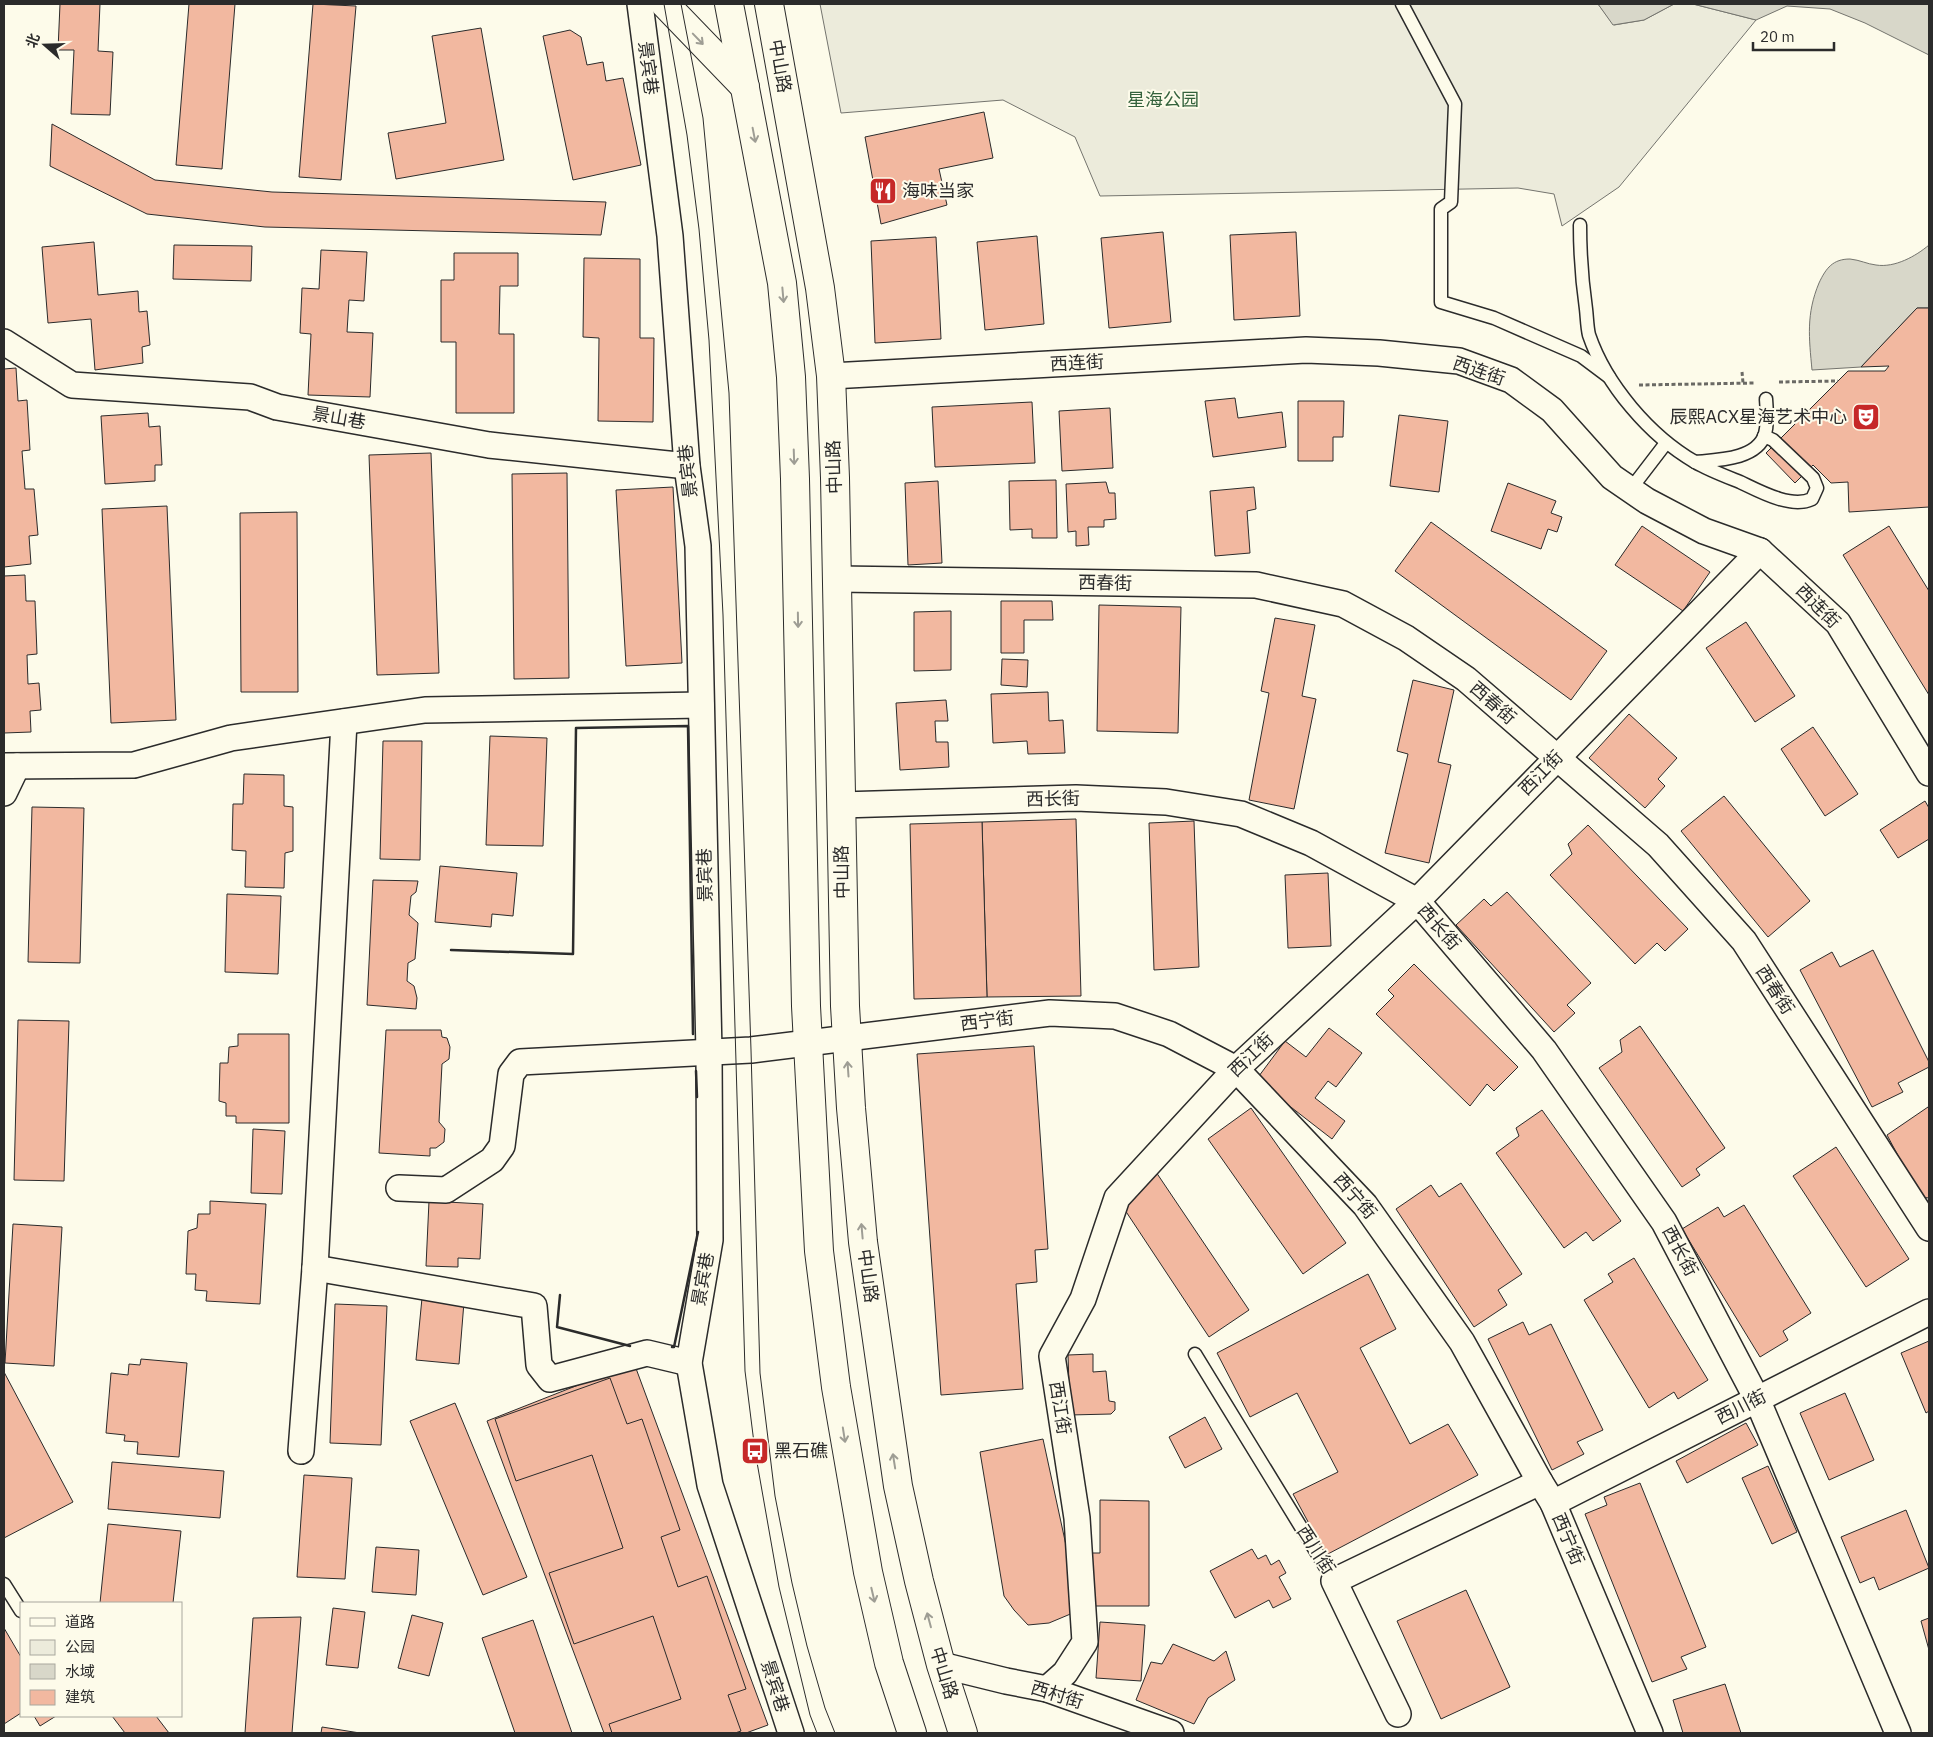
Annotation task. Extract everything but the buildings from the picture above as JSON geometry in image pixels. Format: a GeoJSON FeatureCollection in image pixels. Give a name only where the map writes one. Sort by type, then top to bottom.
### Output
{"type":"FeatureCollection","features":[{"type":"Feature","properties":{"kind":"highway"},"geometry":{"type":"LineString","coordinates":[[665,4],[745,87]]}},
{"type":"Feature","properties":{"kind":"highway"},"geometry":{"type":"LineString","coordinates":[[730,4],[782,283],[791,377],[795,479],[805,996],[819,1251],[836,1387],[868,1572],[889,1663],[912,1733]]}},
{"type":"Feature","properties":{"kind":"highway","name":"中山路"},"geometry":{"type":"LineString","coordinates":[[769,4],[820,288],[831,376],[846,1039],[863,1242],[898,1486],[919,1581],[941,1665],[963,1733]]}},
{"type":"Feature","properties":{"kind":"street","name":"景宾巷"},"geometry":{"type":"LineString","coordinates":[[640,4],[670,236],[687,466],[698,546],[709,1053],[710,1240],[689,1362],[710,1484],[791,1733]]}},
{"type":"Feature","properties":{"kind":"street","name":"景山巷"},"geometry":{"type":"LineString","coordinates":[[4,342],[72,385],[250,397],[278,407],[489,445],[687,466]]}},
{"type":"Feature","properties":{"kind":"street","name":"西连街"},"geometry":{"type":"LineString","coordinates":[[831,376],[1306,350],[1379,353],[1459,361],[1511,380],[1552,410],[1612,476],[1646,501],[1704,531],[1760,551],[1838,623],[1929,773]]}},
{"type":"Feature","properties":{"kind":"street","name":"西江街"},"geometry":{"type":"LineString","coordinates":[[1047,1689],[1065,1673],[1085,1642],[1077,1518],[1052,1356],[1083,1299],[1117,1198],[1236,1068],[1418,901],[1556,757],[1760,551]]}},
{"type":"Feature","properties":{"kind":"street","name":"西春街"},"geometry":{"type":"LineString","coordinates":[[837,579],[1256,585],[1343,604],[1406,638],[1466,679],[1658,844],[1744,942],[1929,1228]]}},
{"type":"Feature","properties":{"kind":"street"},"geometry":{"type":"LineString","coordinates":[[4,793],[10,766],[134,765],[231,738],[425,710],[701,705]]}},
{"type":"Feature","properties":{"kind":"street"},"geometry":{"type":"LineString","coordinates":[[301,1451],[315,1268],[344,722]]}},
{"type":"Feature","properties":{"kind":"street","name":"西长街"},"geometry":{"type":"LineString","coordinates":[[841,805],[1076,798],[1166,802],[1232,812],[1311,843],[1418,901],[1544,1050],[1664,1222],[1758,1399],[1898,1733]]}},
{"type":"Feature","properties":{"kind":"street","name":"西宁街"},"geometry":{"type":"LineString","coordinates":[[399,1188],[446,1190],[492,1160],[502,1146],[510,1074],[520,1062],[751,1050],[1050,1013],[1115,1016],[1169,1034],[1236,1068],[1365,1205],[1462,1342],[1546,1492],[1650,1733]]}},
{"type":"Feature","properties":{"kind":"street"},"geometry":{"type":"LineString","coordinates":[[315,1268],[534,1306],[539,1365],[550,1379],[648,1353],[689,1362]]}},
{"type":"Feature","properties":{"kind":"street","name":"西川街"},"geometry":{"type":"LineString","coordinates":[[1334,1581],[1546,1492],[1758,1399],[1929,1312]]}},
{"type":"Feature","properties":{"kind":"street"},"geometry":{"type":"LineString","coordinates":[[1334,1581],[1398,1714]]}},
{"type":"Feature","properties":{"kind":"street","name":"西村街"},"geometry":{"type":"LineString","coordinates":[[941,1665],[1047,1689],[1171,1733]]}},
{"type":"Feature","properties":{"kind":"lane"},"geometry":{"type":"LineString","coordinates":[[1402,4],[1455,104],[1451,202],[1440,209],[1441,302],[1494,318],[1581,356],[1612,381]]}},
{"type":"Feature","properties":{"kind":"lane"},"geometry":{"type":"LineString","coordinates":[[1580,225],[1580,260],[1589,334],[1612,381],[1632,409],[1666,443],[1695,462],[1753,489],[1786,501],[1803,503],[1812,499],[1817,488],[1813,478],[1773,440],[1764,436]]}},
{"type":"Feature","properties":{"kind":"lane"},"geometry":{"type":"LineString","coordinates":[[1695,462],[1736,457],[1754,448],[1764,436],[1767,420],[1766,399]]}},
{"type":"Feature","properties":{"kind":"lane"},"geometry":{"type":"LineString","coordinates":[[1630,490],[1666,443]]}},
{"type":"Feature","properties":{"kind":"lane","name":"西川街"},"geometry":{"type":"LineString","coordinates":[[1195,1354],[1334,1581]]}},
{"type":"Feature","properties":{"kind":"lane"},"geometry":{"type":"LineString","coordinates":[[4,1584],[20,1609]]}},
{"type":"Feature","properties":{"kind":"path"},"geometry":{"type":"LineString","coordinates":[[1742,372],[1743,383]]}},
{"type":"Feature","properties":{"kind":"path"},"geometry":{"type":"LineString","coordinates":[[1612,381],[1758,383]]}},
{"type":"Feature","properties":{"kind":"path"},"geometry":{"type":"LineString","coordinates":[[1775,382],[1838,381]]}},
{"type":"Feature","properties":{"kind":"green space","name":"星海公园"},"geometry":{"type":"Polygon","coordinates":[[[820,4],[1598,4],[1614,25],[1644,20],[1674,4],[1693,4],[1756,20],[1619,187],[1562,226],[1554,194],[1518,188],[1100,196],[1075,137],[1003,100],[841,113],[820,4]]]}},
{"type":"Feature","properties":{"kind":"water"},"geometry":{"type":"Polygon","coordinates":[[[1598,4],[1674,4],[1644,20],[1613,25],[1598,4]]]}},
{"type":"Feature","properties":{"kind":"water"},"geometry":{"type":"Polygon","coordinates":[[[1693,4],[1929,4],[1929,55],[1865,23],[1830,9],[1787,6],[1756,20],[1693,4]]]}},
{"type":"Feature","properties":{"kind":"water"},"geometry":{"type":"Polygon","coordinates":[[[1929,245],[1929,308],[1917,308],[1861,367],[1812,370],[1809,337],[1810,316],[1815,294],[1827,269],[1844,259],[1876,265],[1890,265],[1912,257],[1929,245]]]}},
{"type":"Feature","properties":{"kind":"tram line"},"geometry":{"type":"LineString","coordinates":[[664,4],[687,135],[699,229],[709,340],[723,615],[745,1371],[755,1451],[779,1587],[810,1715],[817,1733]]}},
{"type":"Feature","properties":{"kind":"tram line"},"geometry":{"type":"LineString","coordinates":[[681,4],[703,118],[729,393],[760,1373],[775,1496],[792,1583],[807,1646],[825,1708],[835,1733]]}},
{"type":"Feature","properties":{"kind":"wall"},"geometry":{"type":"LineString","coordinates":[[451,950],[573,954],[576,728],[688,726],[693,1034]]}},
{"type":"Feature","properties":{"kind":"wall"},"geometry":{"type":"LineString","coordinates":[[696,1071],[697,1097]]}},
{"type":"Feature","properties":{"kind":"wall"},"geometry":{"type":"LineString","coordinates":[[672,1347],[674,1347],[698,1232]]}},
{"type":"Feature","properties":{"kind":"wall"},"geometry":{"type":"LineString","coordinates":[[560,1295],[557,1327],[630,1346]]}},
{"type":"Feature","properties":{"kind":"place","name":"海味当家"},"geometry":{"type":"Point","coordinates":[883,191]}},
{"type":"Feature","properties":{"kind":"place","name":"辰熙ACX星海艺术中心"},"geometry":{"type":"Point","coordinates":[1866,417]}},
{"type":"Feature","properties":{"kind":"place","name":"黑石礁"},"geometry":{"type":"Point","coordinates":[755,1451]}}]}
